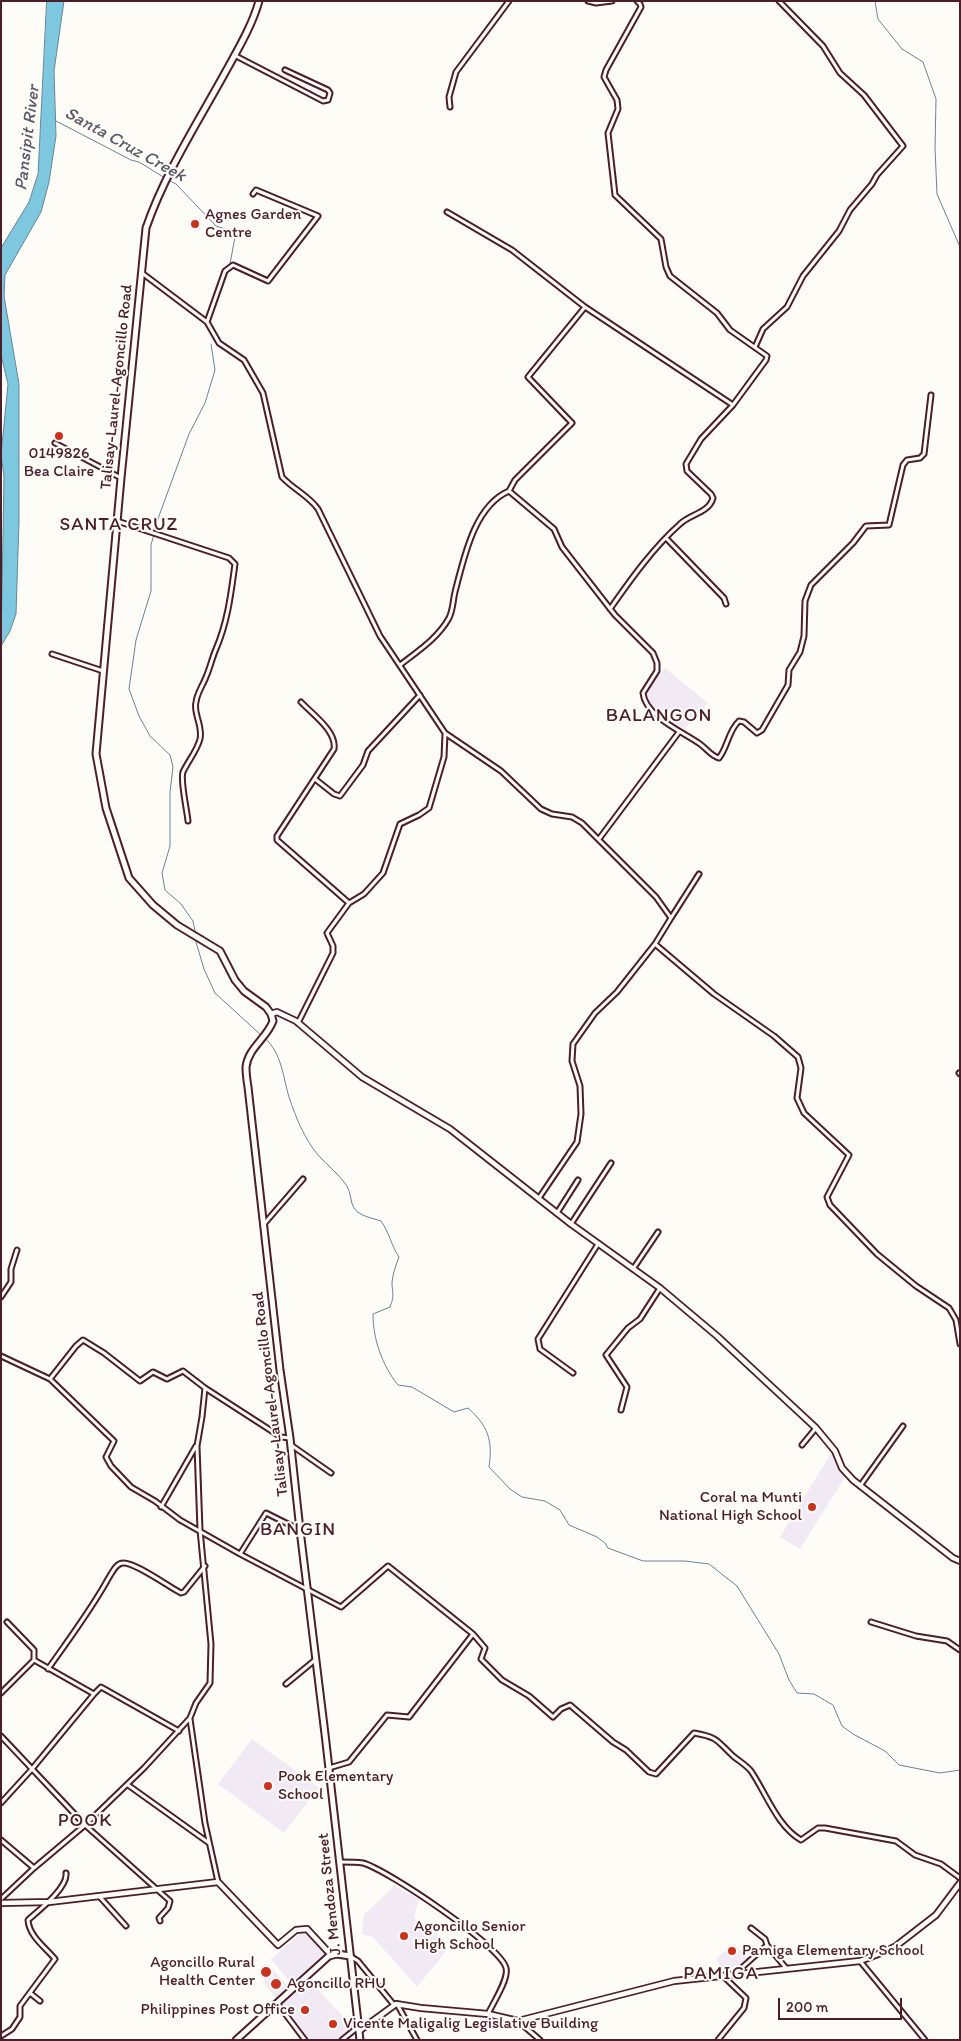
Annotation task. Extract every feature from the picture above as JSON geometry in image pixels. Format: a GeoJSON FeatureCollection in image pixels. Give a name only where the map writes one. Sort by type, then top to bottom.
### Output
{"type":"FeatureCollection","features":[{"type":"Feature","properties":{"kind":"main road","name":"Talisay-Laurel-Agoncillo Road"},"geometry":{"type":"LineString","coordinates":[[259,1],[250,24],[153,207],[146,228],[96,754],[106,808],[129,878],[153,905],[177,925],[220,951],[235,980],[244,991],[266,1007],[273,1021],[268,1031],[249,1055],[246,1067],[280,1370],[291,1445],[333,1805]]}},
{"type":"Feature","properties":{"kind":"main road","name":"J. Mendoza Street"},"geometry":{"type":"LineString","coordinates":[[333,1805],[360,2040]]}},
{"type":"Feature","properties":{"kind":"main road"},"geometry":{"type":"LineString","coordinates":[[236,2040],[331,1955],[350,1956]]}},
{"type":"Feature","properties":{"kind":"street"},"geometry":{"type":"LineString","coordinates":[[450,107],[449,97],[456,72],[509,1]]}},
{"type":"Feature","properties":{"kind":"street"},"geometry":{"type":"LineString","coordinates":[[588,1],[596,3],[612,1]]}},
{"type":"Feature","properties":{"kind":"street"},"geometry":{"type":"LineString","coordinates":[[610,608],[644,563],[666,538],[680,524],[712,503],[713,498],[711,494],[688,471],[686,464],[701,439],[733,405],[767,359],[765,354],[730,330],[717,312],[670,276],[666,267],[660,239],[615,195],[608,133],[618,108],[617,100],[604,77],[606,70],[641,7],[637,1]]}},
{"type":"Feature","properties":{"kind":"street"},"geometry":{"type":"LineString","coordinates":[[755,347],[763,329],[787,307],[803,276],[839,231],[850,210],[872,184],[877,175],[903,148],[903,144],[864,95],[840,73],[823,46],[779,1]]}},
{"type":"Feature","properties":{"kind":"street"},"geometry":{"type":"LineString","coordinates":[[234,55],[323,100],[328,100],[330,93],[328,90],[285,70]]}},
{"type":"Feature","properties":{"kind":"street"},"geometry":{"type":"LineString","coordinates":[[207,322],[225,271],[229,267],[233,265],[268,281],[318,216],[256,190],[253,194]]}},
{"type":"Feature","properties":{"kind":"street"},"geometry":{"type":"LineString","coordinates":[[447,212],[512,250],[585,307],[733,405]]}},
{"type":"Feature","properties":{"kind":"street"},"geometry":{"type":"LineString","coordinates":[[141,273],[207,322],[219,343],[244,360],[263,393],[282,477],[292,488],[313,502],[318,509],[380,636],[445,733],[502,771],[542,809],[552,814],[572,817],[582,823],[656,897],[671,918]]}},
{"type":"Feature","properties":{"kind":"street"},"geometry":{"type":"LineString","coordinates":[[400,665],[439,634],[452,610],[462,567],[477,524],[497,497],[509,491],[515,480],[572,423],[528,377],[585,307]]}},
{"type":"Feature","properties":{"kind":"street"},"geometry":{"type":"LineString","coordinates":[[509,491],[554,529],[562,547],[610,608],[653,654],[657,664],[657,671],[644,689],[643,698],[649,708],[679,732],[700,744],[715,757],[720,758],[733,726],[739,721],[744,722],[757,733],[762,730],[788,685],[789,670],[800,652],[804,636],[805,601],[811,585],[853,543],[866,526],[889,525],[904,465],[907,460],[920,458],[924,454],[931,395]]}},
{"type":"Feature","properties":{"kind":"street"},"geometry":{"type":"LineString","coordinates":[[55,443],[121,478]]}},
{"type":"Feature","properties":{"kind":"street"},"geometry":{"type":"LineString","coordinates":[[117,521],[151,534],[230,558],[235,564],[229,611],[211,658],[207,676],[196,700],[195,708],[201,724],[201,737],[195,752],[182,773],[188,821]]}},
{"type":"Feature","properties":{"kind":"street"},"geometry":{"type":"LineString","coordinates":[[666,538],[724,598],[726,604]]}},
{"type":"Feature","properties":{"kind":"street"},"geometry":{"type":"LineString","coordinates":[[52,654],[103,671]]}},
{"type":"Feature","properties":{"kind":"street"},"geometry":{"type":"LineString","coordinates":[[315,779],[334,794],[340,796],[363,765],[368,751],[420,695]]}},
{"type":"Feature","properties":{"kind":"street"},"geometry":{"type":"LineString","coordinates":[[301,702],[331,733],[335,742],[334,749],[276,840],[348,903]]}},
{"type":"Feature","properties":{"kind":"street"},"geometry":{"type":"LineString","coordinates":[[599,838],[679,732]]}},
{"type":"Feature","properties":{"kind":"street"},"geometry":{"type":"LineString","coordinates":[[298,1023],[334,953],[334,946],[327,933],[348,903],[364,894],[383,874],[400,824],[429,808],[444,757],[445,733]]}},
{"type":"Feature","properties":{"kind":"street"},"geometry":{"type":"LineString","coordinates":[[539,1198],[577,1142],[580,1086],[572,1060],[573,1044],[595,1013],[617,992],[655,944],[699,874]]}},
{"type":"Feature","properties":{"kind":"street"},"geometry":{"type":"LineString","coordinates":[[655,944],[714,994],[774,1036],[798,1057],[801,1068],[797,1098],[804,1114],[849,1155],[826,1196],[830,1205],[877,1254],[916,1286],[949,1308],[956,1320],[960,1344]]}},
{"type":"Feature","properties":{"kind":"street"},"geometry":{"type":"LineString","coordinates":[[271,1014],[277,1012],[298,1023],[362,1077],[450,1129],[571,1224],[632,1270],[660,1288],[717,1336],[816,1428],[835,1452],[842,1468],[860,1486],[953,1558],[960,1561]]}},
{"type":"Feature","properties":{"kind":"street"},"geometry":{"type":"LineString","coordinates":[[571,1224],[611,1163]]}},
{"type":"Feature","properties":{"kind":"street"},"geometry":{"type":"LineString","coordinates":[[264,1224],[303,1179]]}},
{"type":"Feature","properties":{"kind":"street"},"geometry":{"type":"LineString","coordinates":[[557,1213],[578,1180]]}},
{"type":"Feature","properties":{"kind":"street"},"geometry":{"type":"LineString","coordinates":[[632,1270],[658,1232]]}},
{"type":"Feature","properties":{"kind":"street"},"geometry":{"type":"LineString","coordinates":[[573,1373],[540,1349],[538,1339],[598,1244]]}},
{"type":"Feature","properties":{"kind":"street"},"geometry":{"type":"LineString","coordinates":[[1,1298],[11,1282],[11,1269],[17,1250]]}},
{"type":"Feature","properties":{"kind":"street"},"geometry":{"type":"LineString","coordinates":[[621,1410],[626,1387],[606,1355],[628,1328],[640,1320],[660,1288]]}},
{"type":"Feature","properties":{"kind":"street"},"geometry":{"type":"LineString","coordinates":[[50,1379],[83,1340],[140,1381],[153,1372],[167,1379],[183,1371],[205,1388],[282,1437],[290,1438]]}},
{"type":"Feature","properties":{"kind":"street"},"geometry":{"type":"LineString","coordinates":[[1,1356],[50,1379],[114,1441],[106,1457],[111,1466],[131,1487],[155,1501],[180,1520],[240,1554],[342,1608],[388,1566],[473,1634],[485,1648],[481,1659],[502,1680],[529,1696],[553,1717],[561,1709],[570,1705],[613,1742],[626,1750],[649,1772],[656,1774],[663,1769],[694,1733],[711,1736],[749,1769],[784,1825],[794,1836],[801,1840],[818,1828],[825,1828],[896,1841],[915,1855],[941,1864],[960,1878]]}},
{"type":"Feature","properties":{"kind":"street"},"geometry":{"type":"LineString","coordinates":[[1,1899],[128,1785],[190,1718],[196,1703],[210,1683],[211,1644],[205,1566],[200,1530],[197,1446],[205,1388]]}},
{"type":"Feature","properties":{"kind":"street"},"geometry":{"type":"LineString","coordinates":[[860,1486],[903,1426]]}},
{"type":"Feature","properties":{"kind":"street"},"geometry":{"type":"LineString","coordinates":[[802,1445],[816,1428]]}},
{"type":"Feature","properties":{"kind":"street"},"geometry":{"type":"LineString","coordinates":[[291,1445],[331,1473]]}},
{"type":"Feature","properties":{"kind":"street"},"geometry":{"type":"LineString","coordinates":[[161,1507],[197,1446]]}},
{"type":"Feature","properties":{"kind":"street"},"geometry":{"type":"LineString","coordinates":[[240,1554],[266,1513],[300,1530]]}},
{"type":"Feature","properties":{"kind":"street"},"geometry":{"type":"LineString","coordinates":[[48,1669],[101,1593],[114,1569],[121,1563],[126,1562],[140,1569],[181,1593],[186,1590],[205,1566]]}},
{"type":"Feature","properties":{"kind":"street"},"geometry":{"type":"LineString","coordinates":[[1,1693],[34,1660],[34,1650],[7,1622]]}},
{"type":"Feature","properties":{"kind":"street"},"geometry":{"type":"LineString","coordinates":[[871,1622],[916,1636],[947,1641],[960,1650]]}},
{"type":"Feature","properties":{"kind":"street"},"geometry":{"type":"LineString","coordinates":[[329,1768],[349,1762],[387,1715],[408,1718],[473,1634]]}},
{"type":"Feature","properties":{"kind":"street"},"geometry":{"type":"LineString","coordinates":[[34,1660],[94,1694]]}},
{"type":"Feature","properties":{"kind":"street"},"geometry":{"type":"LineString","coordinates":[[286,1684],[315,1660]]}},
{"type":"Feature","properties":{"kind":"street"},"geometry":{"type":"LineString","coordinates":[[1,1803],[101,1687],[179,1731]]}},
{"type":"Feature","properties":{"kind":"street"},"geometry":{"type":"LineString","coordinates":[[190,1718],[209,1843],[218,1882],[278,1945],[296,1930],[307,1929],[331,1955]]}},
{"type":"Feature","properties":{"kind":"street"},"geometry":{"type":"LineString","coordinates":[[1,1736],[85,1825],[170,1901],[170,1904],[159,1918],[160,1921]]}},
{"type":"Feature","properties":{"kind":"street"},"geometry":{"type":"LineString","coordinates":[[128,1785],[209,1843]]}},
{"type":"Feature","properties":{"kind":"street"},"geometry":{"type":"LineString","coordinates":[[1,1840],[34,1868]]}},
{"type":"Feature","properties":{"kind":"street"},"geometry":{"type":"LineString","coordinates":[[340,1862],[364,1864],[381,1873],[439,1908],[475,1935],[496,1954],[505,1965],[506,1977],[488,2014]]}},
{"type":"Feature","properties":{"kind":"street"},"geometry":{"type":"LineString","coordinates":[[1,2036],[12,2029],[20,2017],[20,2006],[55,1959],[28,1927],[28,1920],[49,1902],[66,1879],[66,1874]]}},
{"type":"Feature","properties":{"kind":"street"},"geometry":{"type":"LineString","coordinates":[[1,1904],[49,1902],[218,1882]]}},
{"type":"Feature","properties":{"kind":"street"},"geometry":{"type":"LineString","coordinates":[[342,2040],[395,2004],[488,2014],[518,2021],[674,1981],[721,1974],[860,1961],[891,1948],[936,1915],[960,1883]]}},
{"type":"Feature","properties":{"kind":"street"},"geometry":{"type":"LineString","coordinates":[[98,1896],[126,1926]]}},
{"type":"Feature","properties":{"kind":"street"},"geometry":{"type":"LineString","coordinates":[[751,1928],[765,1940],[786,1968]]}},
{"type":"Feature","properties":{"kind":"street"},"geometry":{"type":"LineString","coordinates":[[736,1973],[767,1945]]}},
{"type":"Feature","properties":{"kind":"street"},"geometry":{"type":"LineString","coordinates":[[350,1956],[358,1961],[395,2004],[417,2040]]}},
{"type":"Feature","properties":{"kind":"street"},"geometry":{"type":"LineString","coordinates":[[860,1961],[924,2040]]}},
{"type":"Feature","properties":{"kind":"street"},"geometry":{"type":"LineString","coordinates":[[718,2040],[747,2002],[746,1998],[721,1974]]}},
{"type":"Feature","properties":{"kind":"street"},"geometry":{"type":"LineString","coordinates":[[30,1993],[40,2001]]}},
{"type":"Feature","properties":{"kind":"street"},"geometry":{"type":"LineString","coordinates":[[276,2003],[305,2040]]}},
{"type":"Feature","properties":{"kind":"street"},"geometry":{"type":"LineString","coordinates":[[518,2021],[540,2040]]}},
{"type":"Feature","properties":{"kind":"shaded area"},"geometry":{"type":"Polygon","coordinates":[[[665,668],[708,703],[682,732],[647,703],[644,693],[665,668]]]}},
{"type":"Feature","properties":{"kind":"shaded area","name":"Coral na Munti National High School"},"geometry":{"type":"Polygon","coordinates":[[[831,1453],[845,1477],[800,1549],[780,1537],[831,1453]]]}},
{"type":"Feature","properties":{"kind":"shaded area","name":"Pook Elementary School"},"geometry":{"type":"Polygon","coordinates":[[[252,1739],[319,1788],[284,1833],[218,1784],[252,1739]]]}},
{"type":"Feature","properties":{"kind":"shaded area","name":"Agoncillo Senior High School"},"geometry":{"type":"Polygon","coordinates":[[[394,1886],[419,1899],[414,1918],[439,1935],[436,1940],[447,1950],[417,1987],[373,1937],[362,1934],[364,1915],[394,1886]]]}},
{"type":"Feature","properties":{"kind":"shaded area"},"geometry":{"type":"Polygon","coordinates":[[[305,1930],[327,1954],[292,1985],[271,1959],[305,1930]]]}},
{"type":"Feature","properties":{"kind":"shaded area","name":"Pamiga Elementary School"},"geometry":{"type":"Polygon","coordinates":[[[733,1943],[749,1959],[734,1972],[725,1971],[716,1959],[733,1943]]]}},
{"type":"Feature","properties":{"kind":"shaded area","name":"Agoncillo RHU"},"geometry":{"type":"Polygon","coordinates":[[[268,1964],[289,1987],[276,1999],[263,1982],[267,1978],[264,1980],[258,1973],[268,1964]]]}},
{"type":"Feature","properties":{"kind":"shaded area"},"geometry":{"type":"Polygon","coordinates":[[[308,1979],[353,2027],[338,2040],[307,2040],[280,2004],[308,1979]]]}},
{"type":"Feature","properties":{"kind":"water"},"geometry":{"type":"Polygon","coordinates":[[[47,1],[64,1],[54,71],[56,136],[49,182],[41,212],[5,275],[4,296],[19,384],[19,521],[16,614],[10,631],[1,646],[4,476],[1,455],[8,384],[1,355],[1,248],[29,202],[38,174],[47,1]]]}},
{"type":"Feature","properties":{"kind":"waterway"},"geometry":{"type":"LineString","coordinates":[[875,1],[878,19],[902,49],[923,62],[936,99],[935,148],[937,194],[960,247]]}},
{"type":"Feature","properties":{"kind":"waterway","name":"Santa Cruz Creek"},"geometry":{"type":"LineString","coordinates":[[56,121],[131,160],[139,162],[165,178]]}},
{"type":"Feature","properties":{"kind":"waterway","name":"Santa Cruz Creek"},"geometry":{"type":"LineString","coordinates":[[168,180],[176,184],[216,226],[231,231],[235,237],[230,264]]}},
{"type":"Feature","properties":{"kind":"waterway","name":"Santa Cruz Creek"},"geometry":{"type":"LineString","coordinates":[[210,321],[227,274]]}},
{"type":"Feature","properties":{"kind":"waterway","name":"Santa Cruz Creek"},"geometry":{"type":"LineString","coordinates":[[195,931],[193,921],[181,904],[165,890],[162,873],[170,846],[170,792],[173,767],[170,755],[150,736],[139,716],[129,689],[136,640],[151,591],[151,545],[159,516],[189,434],[205,403],[215,370],[211,344]]}},
{"type":"Feature","properties":{"kind":"waterway","name":"Santa Cruz Creek"},"geometry":{"type":"LineString","coordinates":[[196,942],[204,969],[215,993],[262,1036]]}},
{"type":"Feature","properties":{"kind":"waterway","name":"Santa Cruz Creek"},"geometry":{"type":"LineString","coordinates":[[265,1038],[271,1044],[278,1058],[289,1097],[301,1128],[309,1142],[318,1155],[347,1186],[356,1211],[381,1221],[399,1257],[392,1279],[393,1297],[390,1307],[373,1314],[375,1333],[383,1360],[398,1385],[412,1387],[454,1412],[468,1408],[480,1421],[487,1434],[490,1449],[489,1467],[510,1489],[522,1497],[545,1501],[560,1510],[569,1525],[597,1537],[608,1548],[643,1561],[685,1561],[709,1564],[737,1586],[779,1654],[789,1680],[797,1693],[814,1694],[833,1705],[842,1726],[853,1734],[885,1751],[899,1765],[940,1773],[960,1770]]}},
{"type":"Feature","properties":{"kind":"place","name":"Agnes Garden Centre"},"geometry":{"type":"Point","coordinates":[195,224]}},
{"type":"Feature","properties":{"kind":"place","name":"0149826 Bea Claire"},"geometry":{"type":"Point","coordinates":[59,436]}},
{"type":"Feature","properties":{"kind":"place","name":"Coral na Munti National High School"},"geometry":{"type":"Point","coordinates":[812,1507]}},
{"type":"Feature","properties":{"kind":"place","name":"Pook Elementary School"},"geometry":{"type":"Point","coordinates":[268,1786]}},
{"type":"Feature","properties":{"kind":"place","name":"Agoncillo Senior High School"},"geometry":{"type":"Point","coordinates":[404,1936]}},
{"type":"Feature","properties":{"kind":"place","name":"Pamiga Elementary School"},"geometry":{"type":"Point","coordinates":[732,1951]}},
{"type":"Feature","properties":{"kind":"place","name":"Agoncillo Rural Health Center"},"geometry":{"type":"Point","coordinates":[266,1972]}},
{"type":"Feature","properties":{"kind":"place","name":"Agoncillo RHU"},"geometry":{"type":"Point","coordinates":[276,1984]}},
{"type":"Feature","properties":{"kind":"place","name":"Philippines Post Office"},"geometry":{"type":"Point","coordinates":[305,2010]}},
{"type":"Feature","properties":{"kind":"place","name":"Vicente Maligalig Legislative Building"},"geometry":{"type":"Point","coordinates":[333,2024]}},
{"type":"Feature","properties":{"kind":"district","name":"SANTA CRUZ"},"geometry":{"type":"Point","coordinates":[119,525]}},
{"type":"Feature","properties":{"kind":"district","name":"BALANGON"},"geometry":{"type":"Point","coordinates":[659,716]}},
{"type":"Feature","properties":{"kind":"district","name":"BANGIN"},"geometry":{"type":"Point","coordinates":[298,1530]}},
{"type":"Feature","properties":{"kind":"district","name":"POOK"},"geometry":{"type":"Point","coordinates":[85,1821]}},
{"type":"Feature","properties":{"kind":"district","name":"PAMIGA"},"geometry":{"type":"Point","coordinates":[721,1974]}},
{"type":"Feature","properties":{"kind":"water label","name":"Pansipit River"},"geometry":{"type":"Point","coordinates":[28,138]}}]}
